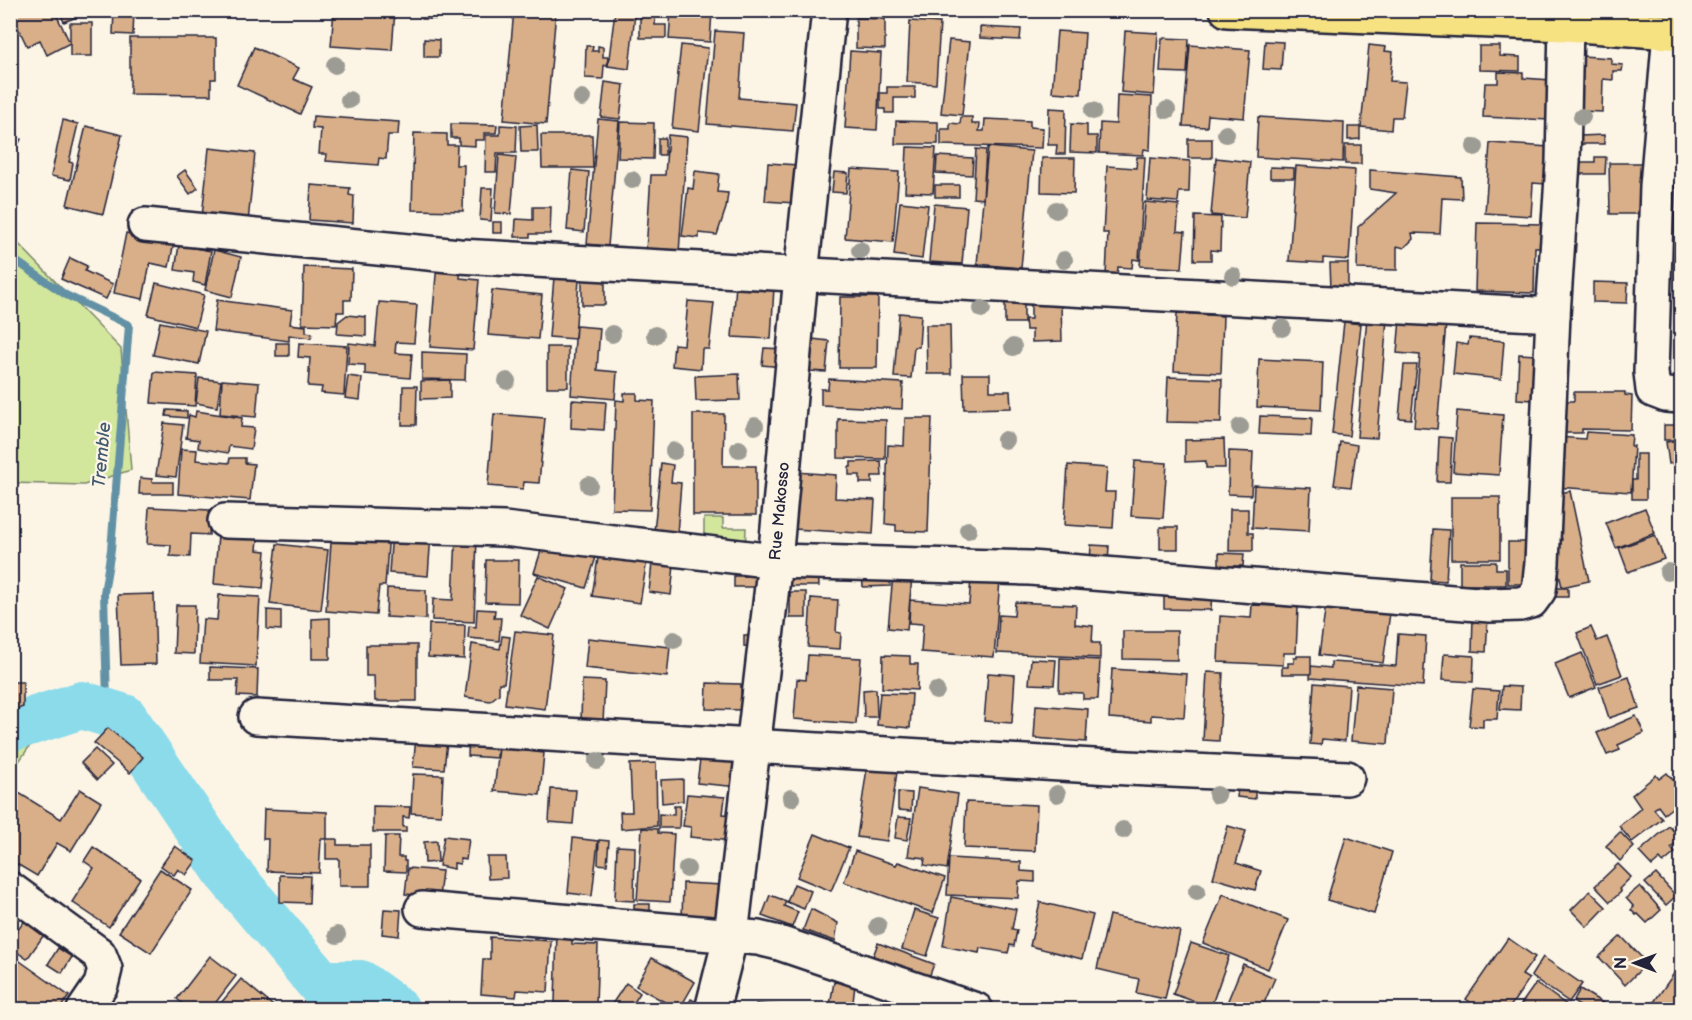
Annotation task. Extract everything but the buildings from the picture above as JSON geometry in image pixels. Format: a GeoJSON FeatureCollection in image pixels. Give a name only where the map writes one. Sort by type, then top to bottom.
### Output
{"type":"FeatureCollection","features":[{"type":"Feature","properties":{"kind":"highway"},"geometry":{"type":"LineString","coordinates":[[1227,10],[1566,24],[1676,32]]}},
{"type":"Feature","properties":{"kind":"street","name":"Rue Makosso"},"geometry":{"type":"LineString","coordinates":[[712,1010],[731,935],[775,561],[801,275],[829,10]]}},
{"type":"Feature","properties":{"kind":"street"},"geometry":{"type":"LineString","coordinates":[[225,521],[504,529],[775,561],[1030,568],[1490,605],[1520,604],[1531,601],[1539,590],[1542,563],[1553,315],[1563,162],[1566,24]]}},
{"type":"Feature","properties":{"kind":"street"},"geometry":{"type":"LineString","coordinates":[[1676,32],[1657,186],[1651,372],[1653,390],[1666,395],[1682,396]]}},
{"type":"Feature","properties":{"kind":"street"},"geometry":{"type":"LineString","coordinates":[[145,225],[459,256],[1553,315]]}},
{"type":"Feature","properties":{"kind":"street"},"geometry":{"type":"LineString","coordinates":[[256,717],[1128,768],[1347,778]]}},
{"type":"Feature","properties":{"kind":"street"},"geometry":{"type":"LineString","coordinates":[[10,889],[99,954],[105,969],[101,985],[84,1010]]}},
{"type":"Feature","properties":{"kind":"street"},"geometry":{"type":"LineString","coordinates":[[422,909],[758,938],[779,943],[976,1010]]}},
{"type":"Feature","properties":{"kind":"green space"},"geometry":{"type":"Polygon","coordinates":[[[10,235],[121,349],[131,470],[84,485],[11,483],[10,235]]]}},
{"type":"Feature","properties":{"kind":"green space"},"geometry":{"type":"Polygon","coordinates":[[[704,518],[723,518],[723,528],[746,528],[745,549],[704,548],[704,518]]]}},
{"type":"Feature","properties":{"kind":"green space"},"geometry":{"type":"Polygon","coordinates":[[[19,714],[39,733],[11,770],[11,715],[19,714]]]}},
{"type":"Feature","properties":{"kind":"waterway","name":"Tremble"},"geometry":{"type":"LineString","coordinates":[[10,257],[66,295],[129,325],[111,550],[104,593],[107,702],[124,718]]}},
{"type":"Feature","properties":{"kind":"waterway"},"geometry":{"type":"LineString","coordinates":[[10,728],[82,705],[124,718],[228,873],[321,984],[360,984],[396,1010]]}}]}
